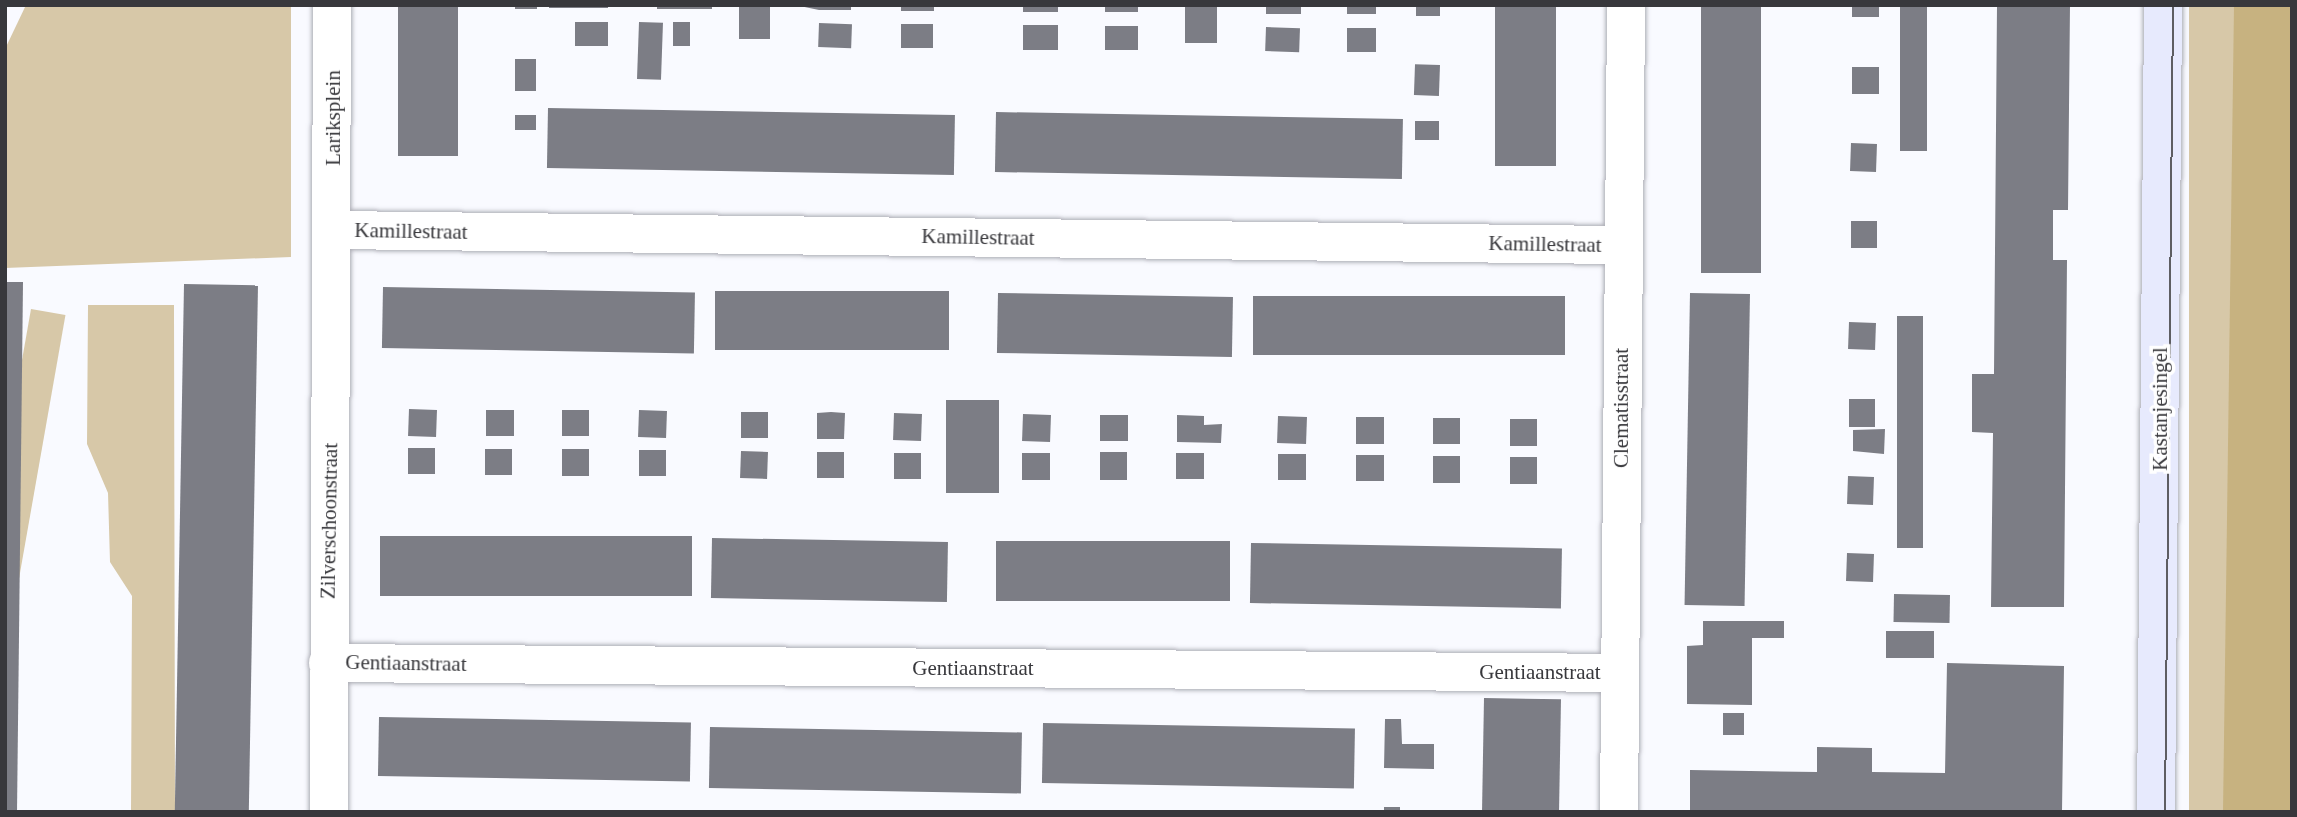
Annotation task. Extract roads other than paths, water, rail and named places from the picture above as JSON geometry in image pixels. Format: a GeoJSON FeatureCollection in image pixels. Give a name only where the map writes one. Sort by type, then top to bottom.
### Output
{"type":"FeatureCollection","features":[{"type":"Feature","properties":{"kind":"street","name":"Lariksplein"},"geometry":{"type":"LineString","coordinates":[[332,5],[333,230]]}},
{"type":"Feature","properties":{"kind":"street","name":"Clematisstraat"},"geometry":{"type":"LineString","coordinates":[[1619,812],[1626,5]]}},
{"type":"Feature","properties":{"kind":"street","name":"Kastanjesingel"},"geometry":{"type":"LineString","coordinates":[[2156,812],[2163,5]]}},
{"type":"Feature","properties":{"kind":"street","name":"Kamillestraat"},"geometry":{"type":"LineString","coordinates":[[333,230],[1622,245]]}},
{"type":"Feature","properties":{"kind":"street","name":"Zilverschoonstraat"},"geometry":{"type":"LineString","coordinates":[[329,812],[333,230]]}},
{"type":"Feature","properties":{"kind":"street","name":"Gentiaanstraat"},"geometry":{"type":"LineString","coordinates":[[328,663],[1619,673]]}},
{"type":"Feature","properties":{"kind":"tram line"},"geometry":{"type":"LineString","coordinates":[[2165,812],[2173,5]]}}]}
